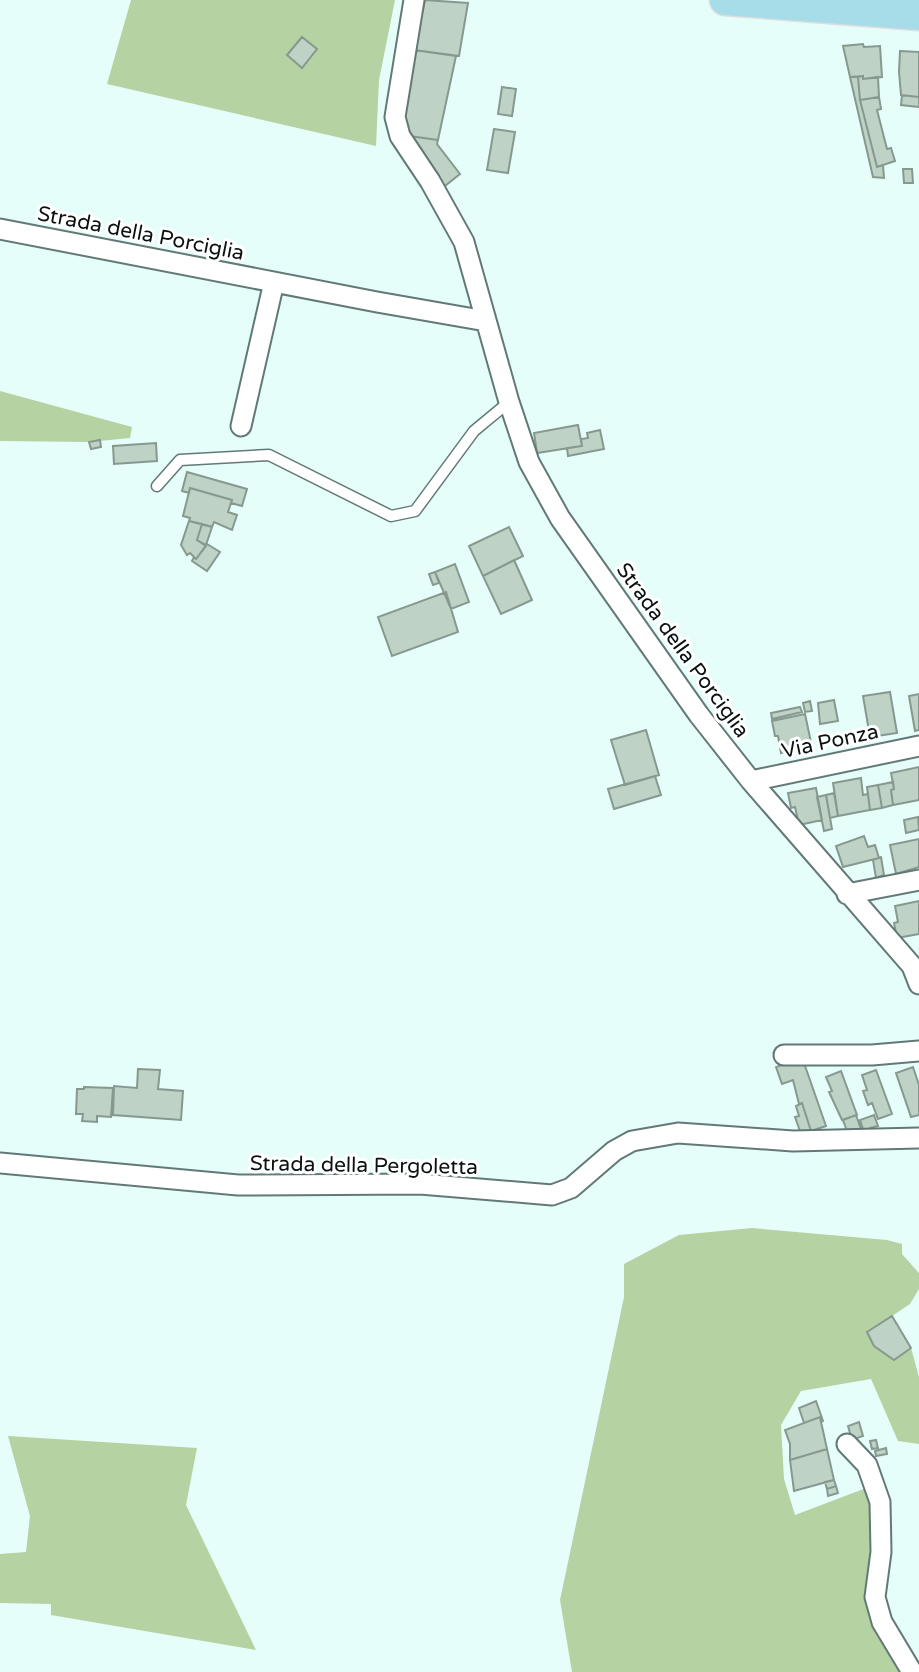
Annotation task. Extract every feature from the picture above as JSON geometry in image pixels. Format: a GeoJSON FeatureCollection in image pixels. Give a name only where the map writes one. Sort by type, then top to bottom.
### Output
{"type":"FeatureCollection","features":[{"type":"Feature","properties":{"kind":"main road"},"geometry":{"type":"LineString","coordinates":[[725,0],[867,5],[919,15]]}},
{"type":"Feature","properties":{"kind":"street","name":"Strada della Porciglia"},"geometry":{"type":"LineString","coordinates":[[414,0],[395,117],[400,136],[430,181],[464,242],[509,402],[529,462],[560,518],[699,715],[847,894],[917,971]]}},
{"type":"Feature","properties":{"kind":"street","name":"Strada della Porciglia"},"geometry":{"type":"LineString","coordinates":[[0,229],[486,321]]}},
{"type":"Feature","properties":{"kind":"street"},"geometry":{"type":"LineString","coordinates":[[241,426],[274,282]]}},
{"type":"Feature","properties":{"kind":"street","name":"Via Ponza"},"geometry":{"type":"LineString","coordinates":[[751,780],[919,746]]}},
{"type":"Feature","properties":{"kind":"street"},"geometry":{"type":"LineString","coordinates":[[847,894],[919,880]]}},
{"type":"Feature","properties":{"kind":"street"},"geometry":{"type":"LineString","coordinates":[[784,1055],[919,1052]]}},
{"type":"Feature","properties":{"kind":"street","name":"Strada della Pergoletta"},"geometry":{"type":"LineString","coordinates":[[0,1163],[238,1185],[421,1184],[552,1195],[571,1188],[614,1152],[632,1141],[678,1133],[793,1141],[919,1138]]}},
{"type":"Feature","properties":{"kind":"street"},"geometry":{"type":"LineString","coordinates":[[848,1444],[867,1465],[880,1502],[881,1552],[875,1597],[883,1622],[912,1672]]}},
{"type":"Feature","properties":{"kind":"lane"},"geometry":{"type":"LineString","coordinates":[[157,486],[180,460],[269,455],[391,516],[415,511],[474,432],[509,402]]}},
{"type":"Feature","properties":{"kind":"green space"},"geometry":{"type":"Polygon","coordinates":[[[131,0],[395,0],[379,80],[376,146],[107,84],[131,0]],[[302,37],[287,55],[302,68],[316,49],[302,37]]]}},
{"type":"Feature","properties":{"kind":"green space"},"geometry":{"type":"Polygon","coordinates":[[[0,391],[132,427],[130,438],[89,442],[0,441],[0,391]]]}},
{"type":"Feature","properties":{"kind":"green space"},"geometry":{"type":"Polygon","coordinates":[[[752,1228],[887,1240],[902,1244],[902,1254],[919,1273],[919,1289],[910,1304],[868,1332],[874,1346],[894,1360],[911,1348],[919,1377],[919,1444],[898,1441],[871,1379],[801,1391],[781,1425],[784,1479],[795,1515],[874,1485],[875,1597],[912,1672],[572,1672],[560,1600],[624,1297],[624,1264],[679,1235],[752,1228]]]}},
{"type":"Feature","properties":{"kind":"green space"},"geometry":{"type":"Polygon","coordinates":[[[8,1436],[197,1448],[186,1505],[256,1650],[51,1615],[51,1604],[0,1603],[0,1554],[26,1552],[30,1516],[8,1436]]]}},
{"type":"Feature","properties":{"kind":"building"},"geometry":{"type":"Polygon","coordinates":[[[425,0],[468,3],[459,56],[414,50],[425,0]]]}},
{"type":"Feature","properties":{"kind":"building"},"geometry":{"type":"Polygon","coordinates":[[[302,37],[317,49],[302,68],[287,55],[302,37]]]}},
{"type":"Feature","properties":{"kind":"building"},"geometry":{"type":"Polygon","coordinates":[[[863,44],[864,47],[880,46],[882,77],[850,77],[843,46],[863,44]]]}},
{"type":"Feature","properties":{"kind":"building"},"geometry":{"type":"Polygon","coordinates":[[[414,50],[456,56],[438,140],[402,135],[414,50]]]}},
{"type":"Feature","properties":{"kind":"building"},"geometry":{"type":"Polygon","coordinates":[[[900,51],[919,52],[919,97],[901,95],[900,51]]]}},
{"type":"Feature","properties":{"kind":"building"},"geometry":{"type":"Polygon","coordinates":[[[863,76],[863,79],[878,77],[879,97],[860,100],[858,77],[863,76]]]}},
{"type":"Feature","properties":{"kind":"building"},"geometry":{"type":"Polygon","coordinates":[[[850,77],[858,77],[860,100],[877,167],[883,165],[884,178],[873,177],[850,77]]]}},
{"type":"Feature","properties":{"kind":"building"},"geometry":{"type":"Polygon","coordinates":[[[502,87],[516,89],[512,116],[498,114],[502,87]]]}},
{"type":"Feature","properties":{"kind":"building"},"geometry":{"type":"Polygon","coordinates":[[[902,95],[919,97],[919,107],[901,105],[902,95]]]}},
{"type":"Feature","properties":{"kind":"building"},"geometry":{"type":"Polygon","coordinates":[[[879,97],[881,109],[877,110],[887,149],[891,148],[895,161],[877,167],[860,100],[879,97]]]}},
{"type":"Feature","properties":{"kind":"building"},"geometry":{"type":"Polygon","coordinates":[[[494,129],[515,132],[508,173],[487,170],[494,129]]]}},
{"type":"Feature","properties":{"kind":"building"},"geometry":{"type":"Polygon","coordinates":[[[402,135],[438,140],[437,144],[460,174],[441,189],[402,135]]]}},
{"type":"Feature","properties":{"kind":"building"},"geometry":{"type":"Polygon","coordinates":[[[903,169],[912,169],[913,183],[904,183],[903,169]]]}},
{"type":"Feature","properties":{"kind":"building"},"geometry":{"type":"Polygon","coordinates":[[[578,425],[582,446],[537,453],[534,433],[578,425]]]}},
{"type":"Feature","properties":{"kind":"building"},"geometry":{"type":"Polygon","coordinates":[[[600,430],[604,449],[568,456],[567,448],[582,446],[581,439],[588,438],[587,433],[600,430]]]}},
{"type":"Feature","properties":{"kind":"building"},"geometry":{"type":"Polygon","coordinates":[[[100,440],[101,447],[91,449],[89,442],[100,440]]]}},
{"type":"Feature","properties":{"kind":"building"},"geometry":{"type":"Polygon","coordinates":[[[156,443],[157,461],[114,464],[113,446],[156,443]]]}},
{"type":"Feature","properties":{"kind":"building"},"geometry":{"type":"Polygon","coordinates":[[[187,472],[247,489],[242,506],[231,503],[232,500],[190,488],[189,493],[182,491],[187,472]]]}},
{"type":"Feature","properties":{"kind":"building"},"geometry":{"type":"Polygon","coordinates":[[[190,488],[232,500],[228,512],[237,515],[232,530],[214,522],[212,527],[189,521],[190,518],[183,516],[190,488]]]}},
{"type":"Feature","properties":{"kind":"building"},"geometry":{"type":"Polygon","coordinates":[[[189,521],[202,524],[197,540],[206,546],[196,559],[190,553],[187,555],[181,545],[189,521]]]}},
{"type":"Feature","properties":{"kind":"building"},"geometry":{"type":"Polygon","coordinates":[[[202,524],[212,527],[206,545],[197,540],[202,524]]]}},
{"type":"Feature","properties":{"kind":"building"},"geometry":{"type":"Polygon","coordinates":[[[509,527],[523,556],[483,576],[469,546],[509,527]]]}},
{"type":"Feature","properties":{"kind":"building"},"geometry":{"type":"Polygon","coordinates":[[[207,544],[220,552],[207,571],[192,561],[207,544]]]}},
{"type":"Feature","properties":{"kind":"building"},"geometry":{"type":"Polygon","coordinates":[[[514,560],[532,600],[501,614],[483,576],[514,560]]]}},
{"type":"Feature","properties":{"kind":"building"},"geometry":{"type":"Polygon","coordinates":[[[455,564],[469,602],[451,609],[435,572],[455,564]]]}},
{"type":"Feature","properties":{"kind":"building"},"geometry":{"type":"Polygon","coordinates":[[[435,572],[439,583],[433,585],[429,574],[435,572]]]}},
{"type":"Feature","properties":{"kind":"building"},"geometry":{"type":"Polygon","coordinates":[[[446,592],[458,632],[392,656],[378,617],[446,592]]]}},
{"type":"Feature","properties":{"kind":"building"},"geometry":{"type":"Polygon","coordinates":[[[890,692],[897,733],[870,737],[863,696],[890,692]]]}},
{"type":"Feature","properties":{"kind":"building"},"geometry":{"type":"Polygon","coordinates":[[[919,694],[919,730],[915,731],[909,696],[919,694]]]}},
{"type":"Feature","properties":{"kind":"building"},"geometry":{"type":"Polygon","coordinates":[[[834,700],[838,721],[820,724],[818,703],[834,700]]]}},
{"type":"Feature","properties":{"kind":"building"},"geometry":{"type":"Polygon","coordinates":[[[810,701],[812,711],[805,712],[803,703],[810,701]]]}},
{"type":"Feature","properties":{"kind":"building"},"geometry":{"type":"Polygon","coordinates":[[[800,707],[802,712],[772,719],[771,713],[800,707]]]}},
{"type":"Feature","properties":{"kind":"building"},"geometry":{"type":"Polygon","coordinates":[[[805,714],[812,747],[781,753],[772,721],[805,714]]]}},
{"type":"Feature","properties":{"kind":"building"},"geometry":{"type":"Polygon","coordinates":[[[646,730],[659,775],[625,785],[611,740],[646,730]]]}},
{"type":"Feature","properties":{"kind":"building"},"geometry":{"type":"Polygon","coordinates":[[[919,767],[919,800],[893,805],[891,773],[919,767]]]}},
{"type":"Feature","properties":{"kind":"building"},"geometry":{"type":"Polygon","coordinates":[[[655,776],[661,795],[614,809],[608,789],[655,776]]]}},
{"type":"Feature","properties":{"kind":"building"},"geometry":{"type":"Polygon","coordinates":[[[861,778],[863,795],[868,794],[870,810],[838,816],[833,783],[861,778]]]}},
{"type":"Feature","properties":{"kind":"building"},"geometry":{"type":"Polygon","coordinates":[[[893,782],[893,805],[882,808],[878,785],[893,782]]]}},
{"type":"Feature","properties":{"kind":"building"},"geometry":{"type":"Polygon","coordinates":[[[878,785],[882,808],[870,810],[867,787],[878,785]]]}},
{"type":"Feature","properties":{"kind":"building"},"geometry":{"type":"Polygon","coordinates":[[[816,788],[822,820],[799,825],[788,793],[816,788]]]}},
{"type":"Feature","properties":{"kind":"building"},"geometry":{"type":"Polygon","coordinates":[[[834,793],[838,816],[830,818],[826,795],[834,793]]]}},
{"type":"Feature","properties":{"kind":"building"},"geometry":{"type":"Polygon","coordinates":[[[826,795],[832,829],[824,831],[817,797],[826,795]]]}},
{"type":"Feature","properties":{"kind":"building"},"geometry":{"type":"Polygon","coordinates":[[[918,817],[919,830],[906,833],[904,820],[918,817]]]}},
{"type":"Feature","properties":{"kind":"building"},"geometry":{"type":"Polygon","coordinates":[[[864,836],[868,847],[875,845],[879,858],[843,867],[836,846],[864,836]]]}},
{"type":"Feature","properties":{"kind":"building"},"geometry":{"type":"Polygon","coordinates":[[[919,839],[919,867],[896,874],[890,845],[919,839]]]}},
{"type":"Feature","properties":{"kind":"building"},"geometry":{"type":"Polygon","coordinates":[[[881,857],[884,875],[876,878],[873,860],[881,857]]]}},
{"type":"Feature","properties":{"kind":"building"},"geometry":{"type":"Polygon","coordinates":[[[919,901],[919,934],[897,938],[895,906],[919,901]]]}},
{"type":"Feature","properties":{"kind":"building"},"geometry":{"type":"Polygon","coordinates":[[[796,1060],[797,1065],[804,1063],[826,1126],[811,1131],[802,1103],[799,1104],[793,1080],[782,1084],[776,1067],[796,1060]]]}},
{"type":"Feature","properties":{"kind":"building"},"geometry":{"type":"Polygon","coordinates":[[[913,1067],[919,1085],[919,1115],[911,1117],[896,1073],[913,1067]]]}},
{"type":"Feature","properties":{"kind":"building"},"geometry":{"type":"Polygon","coordinates":[[[138,1069],[160,1070],[158,1089],[183,1091],[181,1120],[113,1115],[114,1086],[137,1088],[138,1069]]]}},
{"type":"Feature","properties":{"kind":"building"},"geometry":{"type":"Polygon","coordinates":[[[876,1070],[892,1114],[878,1119],[872,1103],[868,1105],[863,1091],[867,1090],[862,1075],[876,1070]]]}},
{"type":"Feature","properties":{"kind":"building"},"geometry":{"type":"Polygon","coordinates":[[[841,1071],[857,1115],[842,1120],[829,1092],[832,1091],[826,1077],[841,1071]]]}},
{"type":"Feature","properties":{"kind":"building"},"geometry":{"type":"Polygon","coordinates":[[[113,1088],[111,1117],[97,1116],[97,1122],[82,1121],[83,1114],[76,1114],[77,1089],[113,1088]]]}},
{"type":"Feature","properties":{"kind":"building"},"geometry":{"type":"Polygon","coordinates":[[[802,1103],[811,1131],[801,1134],[795,1117],[799,1116],[796,1106],[802,1103]]]}},
{"type":"Feature","properties":{"kind":"building"},"geometry":{"type":"Polygon","coordinates":[[[856,1115],[861,1129],[848,1134],[843,1120],[856,1115]]]}},
{"type":"Feature","properties":{"kind":"building"},"geometry":{"type":"Polygon","coordinates":[[[874,1115],[878,1126],[870,1128],[872,1133],[865,1135],[860,1120],[874,1115]]]}},
{"type":"Feature","properties":{"kind":"building"},"geometry":{"type":"Polygon","coordinates":[[[892,1316],[911,1348],[894,1360],[874,1346],[867,1332],[892,1316]]]}},
{"type":"Feature","properties":{"kind":"building"},"geometry":{"type":"Polygon","coordinates":[[[816,1401],[823,1421],[821,1422],[820,1417],[804,1423],[799,1408],[816,1401]]]}},
{"type":"Feature","properties":{"kind":"building"},"geometry":{"type":"Polygon","coordinates":[[[820,1417],[827,1449],[790,1460],[790,1444],[785,1430],[820,1417]]]}},
{"type":"Feature","properties":{"kind":"building"},"geometry":{"type":"Polygon","coordinates":[[[859,1422],[863,1436],[852,1440],[848,1426],[859,1422]]]}},
{"type":"Feature","properties":{"kind":"building"},"geometry":{"type":"Polygon","coordinates":[[[876,1440],[878,1448],[872,1449],[870,1441],[876,1440]]]}},
{"type":"Feature","properties":{"kind":"building"},"geometry":{"type":"Polygon","coordinates":[[[886,1448],[887,1454],[876,1456],[875,1451],[886,1448]]]}},
{"type":"Feature","properties":{"kind":"building"},"geometry":{"type":"Polygon","coordinates":[[[827,1449],[834,1480],[794,1491],[790,1460],[827,1449]]]}},
{"type":"Feature","properties":{"kind":"building"},"geometry":{"type":"Polygon","coordinates":[[[834,1480],[836,1486],[827,1489],[825,1482],[834,1480]]]}},
{"type":"Feature","properties":{"kind":"building"},"geometry":{"type":"Polygon","coordinates":[[[836,1486],[838,1493],[828,1496],[827,1489],[836,1486]]]}}]}
